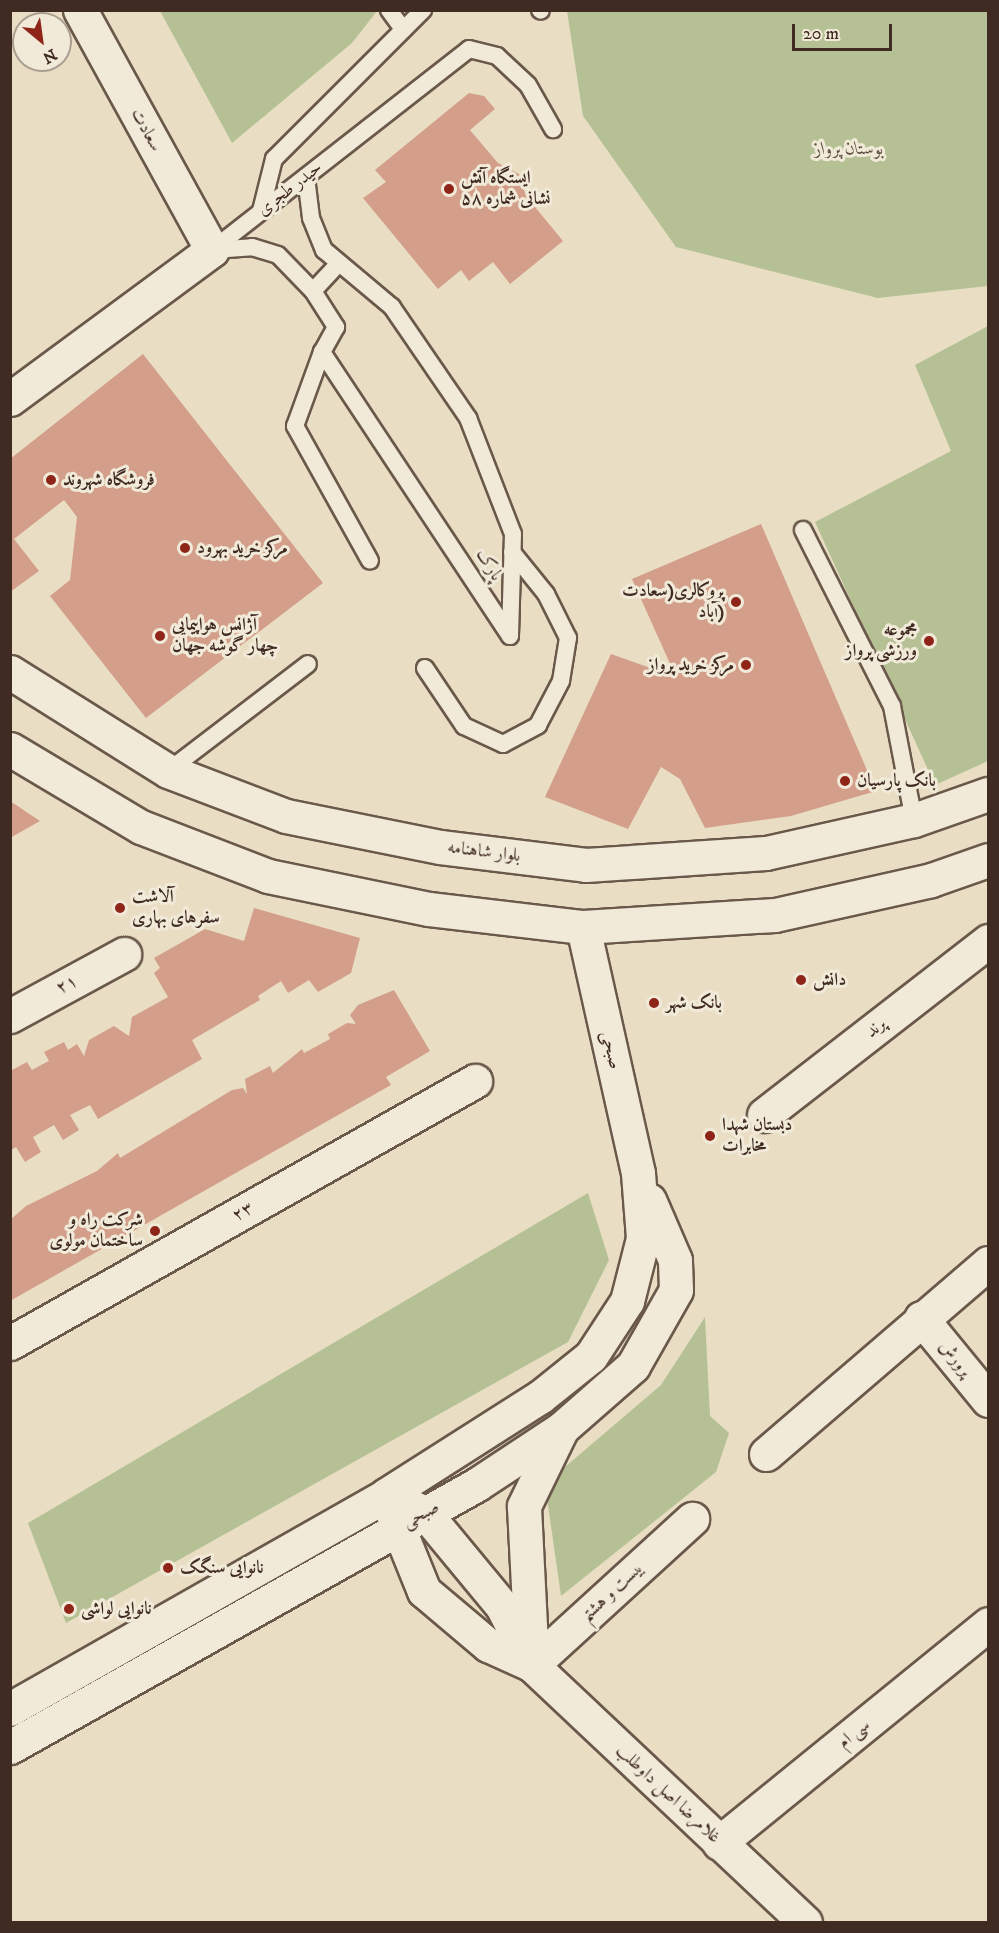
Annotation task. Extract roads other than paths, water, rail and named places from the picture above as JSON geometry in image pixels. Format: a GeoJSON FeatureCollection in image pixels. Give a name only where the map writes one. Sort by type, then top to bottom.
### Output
{"type":"FeatureCollection","features":[{"type":"Feature","properties":{"kind":"street","name":"سعادت"},"geometry":{"type":"LineString","coordinates":[[80,10],[212,250]]}},
{"type":"Feature","properties":{"kind":"street","name":"حیدر طجری"},"geometry":{"type":"LineString","coordinates":[[10,399],[212,250]]}},
{"type":"Feature","properties":{"kind":"street","name":"بلوار شاهنامه"},"geometry":{"type":"LineString","coordinates":[[10,672],[168,771],[286,816],[440,846],[586,865],[766,853],[914,820],[988,794]]}},
{"type":"Feature","properties":{"kind":"street"},"geometry":{"type":"LineString","coordinates":[[10,749],[141,827],[268,876],[429,909],[583,927],[775,915],[931,880],[988,860]]}},
{"type":"Feature","properties":{"kind":"street","name":"صبحی"},"geometry":{"type":"LineString","coordinates":[[10,1709],[386,1495],[540,1397],[591,1356],[627,1301],[643,1238],[638,1173],[583,927]]}},
{"type":"Feature","properties":{"kind":"street","name":"پرند"},"geometry":{"type":"LineString","coordinates":[[764,1115],[988,941]]}},
{"type":"Feature","properties":{"kind":"street","name":"۲۱"},"geometry":{"type":"LineString","coordinates":[[10,1016],[124,954]]}},
{"type":"Feature","properties":{"kind":"street","name":"۲۳"},"geometry":{"type":"LineString","coordinates":[[10,1343],[475,1081]]}},
{"type":"Feature","properties":{"kind":"street","name":"صبحی"},"geometry":{"type":"LineString","coordinates":[[10,1747],[425,1513],[561,1429],[633,1366],[676,1290],[675,1260],[638,1173]]}},
{"type":"Feature","properties":{"kind":"street"},"geometry":{"type":"LineString","coordinates":[[766,1454],[921,1318],[988,1263]]}},
{"type":"Feature","properties":{"kind":"street","name":"پرورش"},"geometry":{"type":"LineString","coordinates":[[921,1318],[988,1400]]}},
{"type":"Feature","properties":{"kind":"street"},"geometry":{"type":"LineString","coordinates":[[532,1665],[524,1506],[561,1429]]}},
{"type":"Feature","properties":{"kind":"street","name":"غلامرضا اصل داوطلب"},"geometry":{"type":"LineString","coordinates":[[386,1495],[425,1513],[502,1606],[532,1665]]}},
{"type":"Feature","properties":{"kind":"street","name":"غلامرضا اصل داوطلب"},"geometry":{"type":"LineString","coordinates":[[386,1495],[396,1528],[424,1592],[488,1645],[532,1665],[805,1923]]}},
{"type":"Feature","properties":{"kind":"street","name":"بیست و هشتم"},"geometry":{"type":"LineString","coordinates":[[532,1665],[692,1519]]}},
{"type":"Feature","properties":{"kind":"street","name":"سی ام"},"geometry":{"type":"LineString","coordinates":[[719,1843],[988,1624]]}},
{"type":"Feature","properties":{"kind":"lane"},"geometry":{"type":"LineString","coordinates":[[389,10],[403,29]]}},
{"type":"Feature","properties":{"kind":"lane"},"geometry":{"type":"LineString","coordinates":[[261,211],[274,159],[423,10]]}},
{"type":"Feature","properties":{"kind":"lane","name":"حیدر طجری"},"geometry":{"type":"LineString","coordinates":[[212,250],[469,49],[497,56],[528,85],[552,129]]}},
{"type":"Feature","properties":{"kind":"lane"},"geometry":{"type":"LineString","coordinates":[[306,177],[311,218],[336,266],[313,291]]}},
{"type":"Feature","properties":{"kind":"lane"},"geometry":{"type":"LineString","coordinates":[[212,250],[252,247],[278,255],[313,291],[336,327],[322,351],[295,426],[370,561]]}},
{"type":"Feature","properties":{"kind":"lane","name":"پارک"},"geometry":{"type":"LineString","coordinates":[[322,351],[510,636],[513,534],[468,418],[392,307],[336,266]]}},
{"type":"Feature","properties":{"kind":"lane"},"geometry":{"type":"LineString","coordinates":[[803,530],[892,706],[914,820]]}},
{"type":"Feature","properties":{"kind":"lane"},"geometry":{"type":"LineString","coordinates":[[425,668],[464,726],[503,744],[538,725],[561,681],[568,638],[546,594],[512,552]]}},
{"type":"Feature","properties":{"kind":"lane"},"geometry":{"type":"LineString","coordinates":[[168,771],[308,664]]}},
{"type":"Feature","properties":{"kind":"place","name":"ایستگاه آتش نشانی شماره ۵۸"},"geometry":{"type":"Point","coordinates":[449,189]}},
{"type":"Feature","properties":{"kind":"place","name":"فروشگاه شهروند"},"geometry":{"type":"Point","coordinates":[51,480]}},
{"type":"Feature","properties":{"kind":"place","name":"مرکز خرید بهرود"},"geometry":{"type":"Point","coordinates":[185,548]}},
{"type":"Feature","properties":{"kind":"place","name":"پروکالری(سعادت آباد)"},"geometry":{"type":"Point","coordinates":[736,602]}},
{"type":"Feature","properties":{"kind":"place","name":"آژانس هواپیمایی چهار گوشه جهان"},"geometry":{"type":"Point","coordinates":[160,636]}},
{"type":"Feature","properties":{"kind":"place","name":"مجموعه ورزشی پرواز"},"geometry":{"type":"Point","coordinates":[929,641]}},
{"type":"Feature","properties":{"kind":"place","name":"مرکز خرید پرواز"},"geometry":{"type":"Point","coordinates":[746,665]}},
{"type":"Feature","properties":{"kind":"place","name":"بانک پارسیان"},"geometry":{"type":"Point","coordinates":[845,781]}},
{"type":"Feature","properties":{"kind":"place","name":"آلاشت سفرهای بهاری"},"geometry":{"type":"Point","coordinates":[120,908]}},
{"type":"Feature","properties":{"kind":"place","name":"دانش"},"geometry":{"type":"Point","coordinates":[801,980]}},
{"type":"Feature","properties":{"kind":"place","name":"بانک شهر"},"geometry":{"type":"Point","coordinates":[654,1003]}},
{"type":"Feature","properties":{"kind":"place","name":"دبستان شهدا مخابرات"},"geometry":{"type":"Point","coordinates":[710,1136]}},
{"type":"Feature","properties":{"kind":"place","name":"شرکت راه و ساختمان مولوی"},"geometry":{"type":"Point","coordinates":[155,1231]}},
{"type":"Feature","properties":{"kind":"place","name":"نانوایی سنگک"},"geometry":{"type":"Point","coordinates":[168,1568]}},
{"type":"Feature","properties":{"kind":"place","name":"نانوایی لواشی"},"geometry":{"type":"Point","coordinates":[69,1609]}},
{"type":"Feature","properties":{"kind":"park label","name":"بوستان پرواز"},"geometry":{"type":"Point","coordinates":[849,149]}}]}
